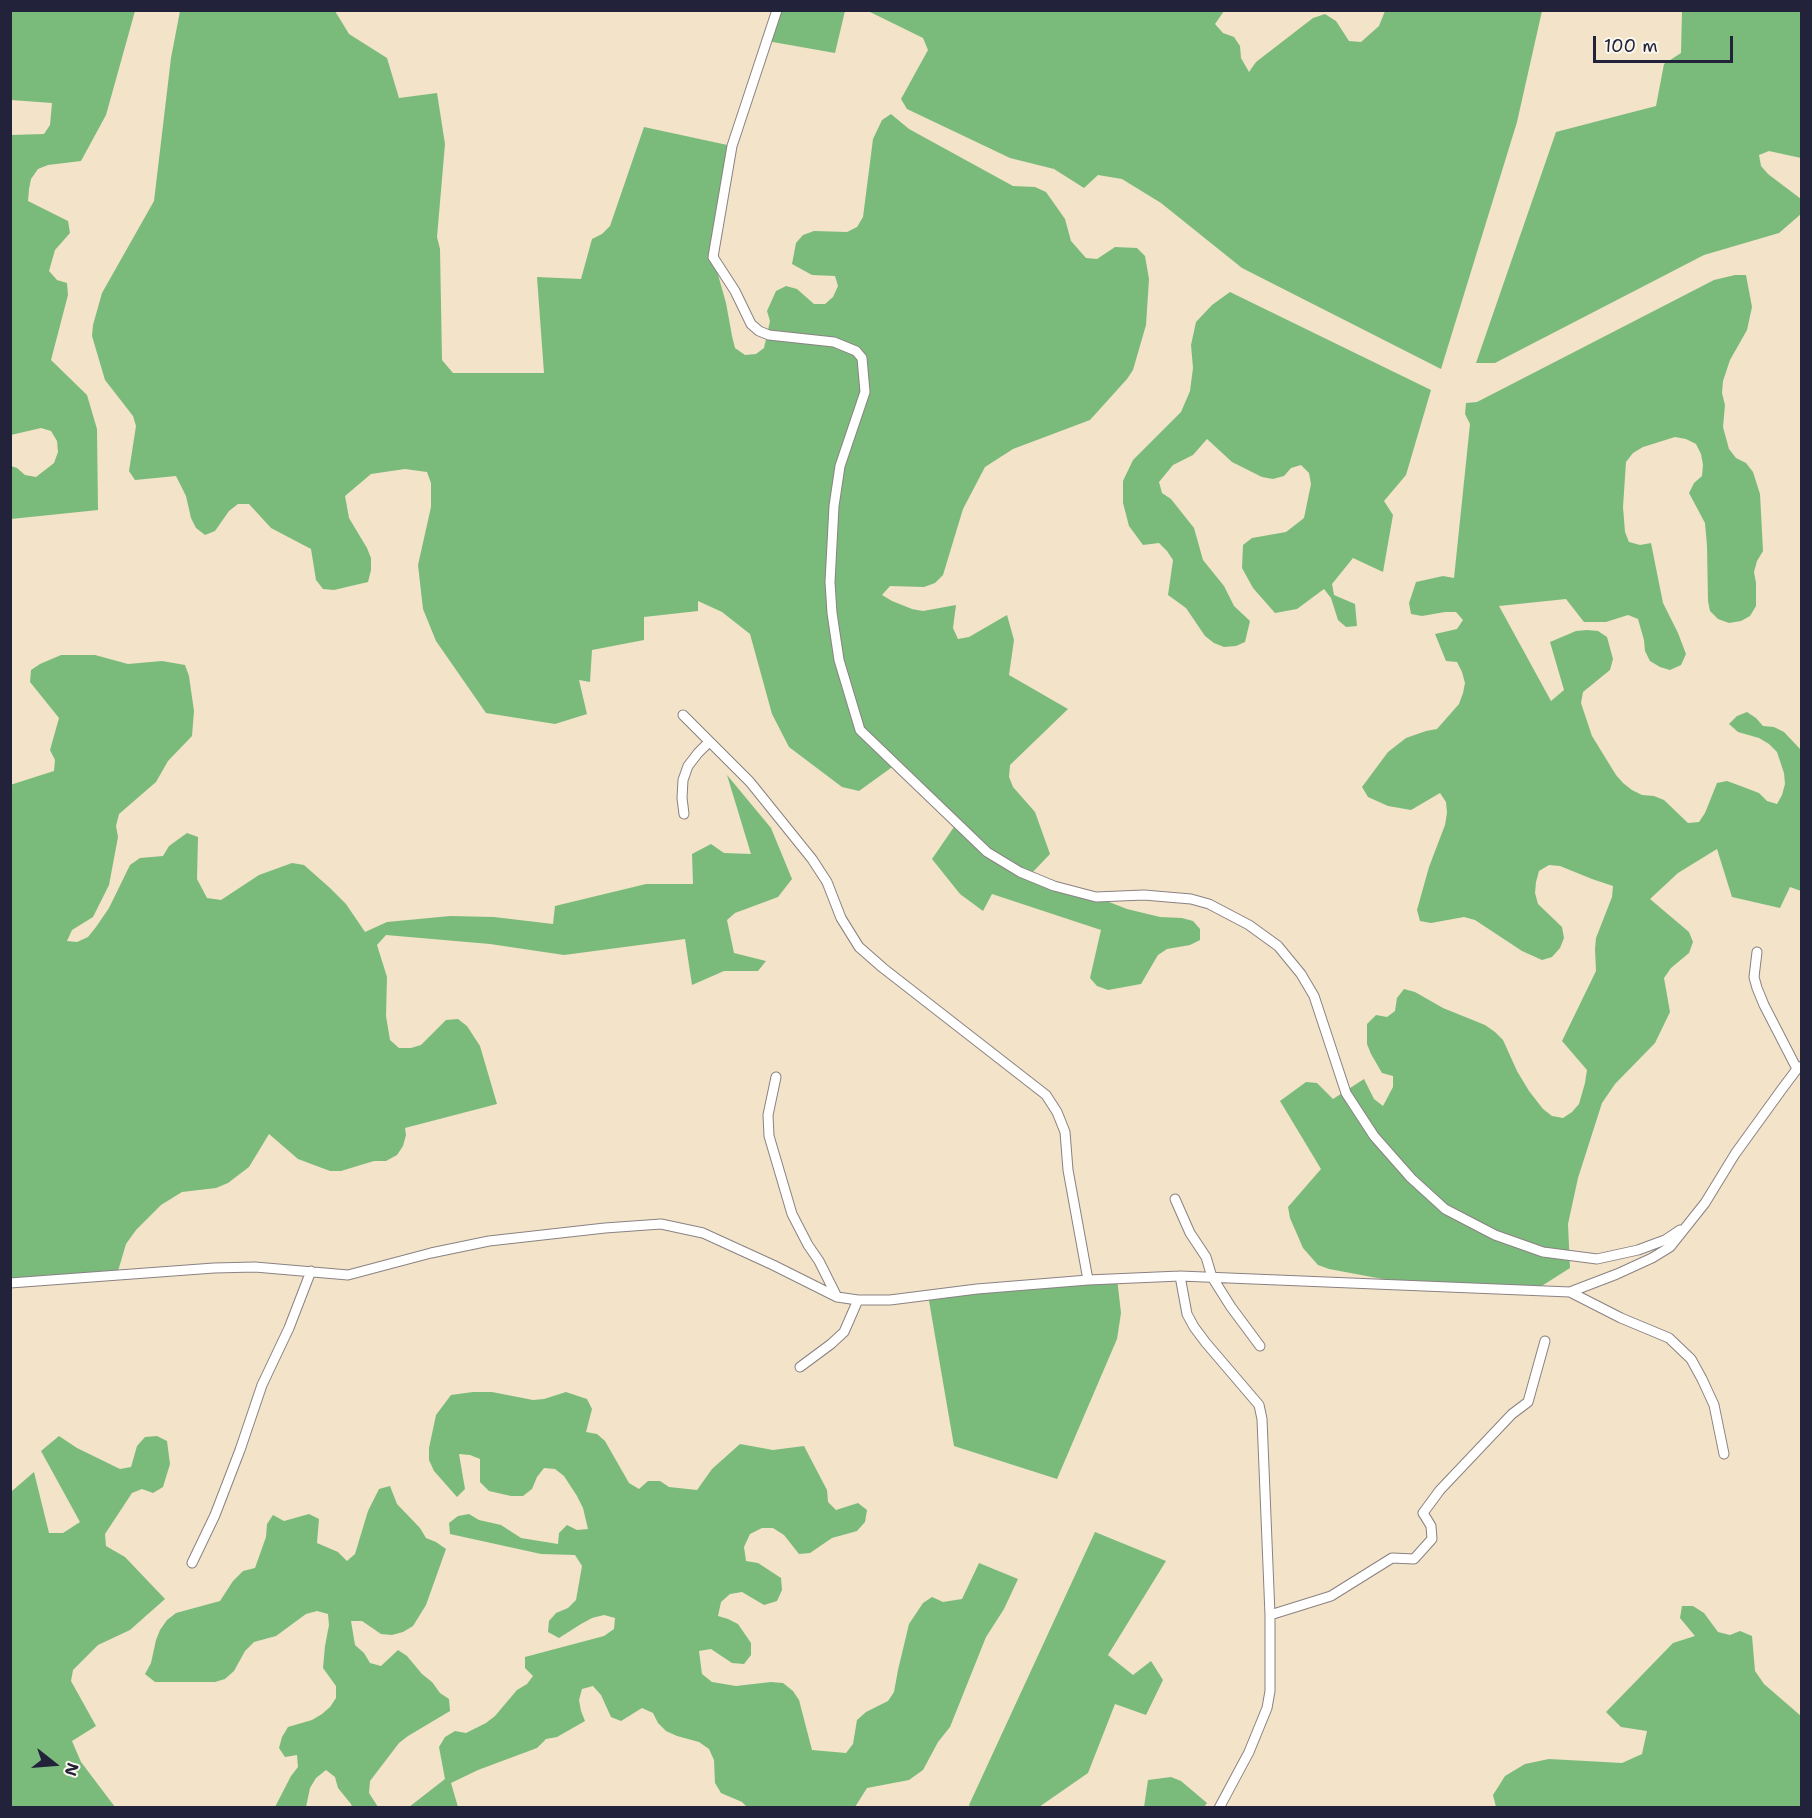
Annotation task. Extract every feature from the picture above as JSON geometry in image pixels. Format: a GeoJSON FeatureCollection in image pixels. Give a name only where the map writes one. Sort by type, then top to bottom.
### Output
{"type":"FeatureCollection","features":[{"type":"Feature","properties":{"kind":"street"},"geometry":{"type":"LineString","coordinates":[[777,10],[732,146],[713,257],[735,291],[751,324],[759,331],[769,335],[834,342],[856,351],[861,358],[865,393],[840,466],[834,506],[830,582],[839,660],[860,730],[987,852],[1020,872],[1063,889],[1096,897],[1144,895],[1191,899],[1209,904],[1249,925],[1278,946],[1301,974],[1314,996],[1346,1093],[1374,1136],[1411,1178],[1445,1209],[1495,1235],[1544,1252],[1597,1259],[1638,1250],[1665,1240],[1687,1226]]}},
{"type":"Feature","properties":{"kind":"street"},"geometry":{"type":"LineString","coordinates":[[683,715],[750,782],[812,859],[826,882],[841,918],[859,947],[1046,1095],[1057,1112],[1065,1132],[1068,1170],[1088,1280]]}},
{"type":"Feature","properties":{"kind":"street"},"geometry":{"type":"LineString","coordinates":[[684,814],[683,780],[688,766],[709,742]]}},
{"type":"Feature","properties":{"kind":"street"},"geometry":{"type":"LineString","coordinates":[[10,1283],[255,1267],[348,1275],[431,1253],[489,1241],[605,1227],[661,1224],[688,1229],[716,1238],[837,1297],[858,1300],[890,1300],[977,1288],[1180,1276],[1570,1292],[1617,1274],[1670,1247],[1705,1203],[1735,1154],[1799,1068],[1764,1005],[1754,977],[1757,952]]}},
{"type":"Feature","properties":{"kind":"street"},"geometry":{"type":"LineString","coordinates":[[776,1077],[768,1115],[769,1136],[792,1214],[837,1297]]}},
{"type":"Feature","properties":{"kind":"street"},"geometry":{"type":"LineString","coordinates":[[1175,1199],[1190,1233],[1206,1257],[1212,1277],[1260,1346]]}},
{"type":"Feature","properties":{"kind":"street"},"geometry":{"type":"LineString","coordinates":[[192,1563],[215,1515],[262,1385],[290,1328],[311,1271]]}},
{"type":"Feature","properties":{"kind":"street"},"geometry":{"type":"LineString","coordinates":[[1180,1276],[1187,1314],[1194,1327],[1259,1405],[1262,1419],[1270,1615],[1270,1690],[1267,1708],[1249,1752],[1219,1808]]}},
{"type":"Feature","properties":{"kind":"street"},"geometry":{"type":"LineString","coordinates":[[1570,1292],[1621,1318],[1669,1338],[1691,1359],[1714,1405],[1724,1454]]}},
{"type":"Feature","properties":{"kind":"street"},"geometry":{"type":"LineString","coordinates":[[800,1367],[844,1332],[853,1316],[858,1300]]}},
{"type":"Feature","properties":{"kind":"street"},"geometry":{"type":"LineString","coordinates":[[1270,1615],[1331,1596],[1392,1558],[1414,1559],[1432,1539],[1431,1526],[1423,1513],[1440,1490],[1512,1414],[1528,1402],[1545,1341]]}},
{"type":"Feature","properties":{"kind":"green space"},"geometry":{"type":"Polygon","coordinates":[[[11,10],[135,11],[106,115],[81,161],[48,165],[38,169],[31,179],[28,201],[68,221],[70,233],[55,250],[49,271],[57,280],[67,283],[68,295],[51,360],[87,395],[97,429],[98,510],[11,519],[11,466],[25,475],[36,477],[54,463],[58,452],[57,441],[51,431],[41,428],[11,435],[11,135],[44,134],[50,125],[52,103],[11,100],[11,10]]]}},
{"type":"Feature","properties":{"kind":"green space"},"geometry":{"type":"Polygon","coordinates":[[[180,11],[335,11],[349,34],[387,58],[399,98],[437,93],[445,144],[437,237],[440,249],[442,360],[453,373],[544,373],[537,277],[581,279],[592,239],[602,234],[610,226],[644,127],[732,146],[713,257],[726,303],[735,348],[745,355],[756,354],[764,348],[770,321],[767,311],[776,291],[786,286],[797,289],[814,304],[825,304],[833,297],[838,286],[835,276],[812,275],[792,264],[796,243],[803,235],[814,231],[847,232],[857,227],[863,217],[873,139],[882,120],[891,114],[909,129],[1013,186],[1035,187],[1046,192],[1065,219],[1071,241],[1086,258],[1097,259],[1115,247],[1137,248],[1145,256],[1149,279],[1146,325],[1133,370],[1127,379],[1090,420],[1013,449],[985,467],[963,509],[943,575],[935,583],[924,587],[890,586],[882,595],[912,609],[923,611],[956,605],[953,628],[958,639],[969,637],[1007,615],[1014,640],[1009,675],[1068,709],[1010,765],[1009,777],[1013,787],[1035,812],[1050,854],[1030,875],[1127,909],[1160,917],[1193,921],[1200,929],[1200,940],[1190,945],[1167,949],[1158,955],[1141,984],[1108,990],[1097,986],[1090,978],[1101,930],[992,894],[983,911],[960,894],[932,859],[956,824],[895,765],[859,791],[842,787],[789,747],[772,714],[750,634],[722,612],[698,601],[698,611],[644,617],[644,640],[592,650],[590,682],[579,680],[587,714],[555,724],[486,713],[436,641],[423,609],[418,565],[431,507],[431,483],[427,472],[405,469],[371,474],[345,496],[349,518],[371,558],[371,570],[368,582],[334,590],[323,589],[316,580],[311,549],[271,528],[249,504],[238,504],[229,511],[215,531],[205,535],[196,528],[191,518],[186,496],[176,476],[135,480],[129,471],[136,426],[133,416],[105,380],[92,336],[93,325],[102,293],[154,201],[171,58],[180,11]]]}},
{"type":"Feature","properties":{"kind":"green space"},"geometry":{"type":"Polygon","coordinates":[[[777,11],[845,11],[835,53],[767,41],[777,11]]]}},
{"type":"Feature","properties":{"kind":"green space"},"geometry":{"type":"Polygon","coordinates":[[[868,11],[1224,11],[1215,24],[1223,33],[1234,37],[1240,46],[1241,58],[1249,72],[1256,62],[1313,18],[1325,14],[1336,21],[1349,41],[1361,42],[1379,26],[1385,11],[1542,11],[1517,122],[1441,369],[1242,268],[1161,203],[1122,179],[1098,175],[1084,188],[1054,169],[1010,158],[907,109],[901,99],[928,50],[923,38],[868,11]]]}},
{"type":"Feature","properties":{"kind":"green space"},"geometry":{"type":"Polygon","coordinates":[[[1682,11],[1801,11],[1801,158],[1769,151],[1759,155],[1761,166],[1768,174],[1801,199],[1801,214],[1779,233],[1704,255],[1495,363],[1476,363],[1556,132],[1656,106],[1664,64],[1681,53],[1682,11]]]}},
{"type":"Feature","properties":{"kind":"green space"},"geometry":{"type":"Polygon","coordinates":[[[1746,275],[1752,307],[1747,330],[1730,360],[1723,381],[1722,393],[1725,405],[1723,427],[1729,449],[1753,472],[1760,494],[1763,551],[1754,572],[1756,606],[1750,616],[1741,621],[1729,623],[1718,619],[1710,611],[1705,523],[1689,493],[1694,483],[1702,476],[1701,454],[1696,444],[1675,437],[1643,447],[1633,453],[1626,462],[1623,507],[1625,532],[1629,542],[1640,545],[1651,543],[1663,603],[1686,654],[1681,665],[1670,670],[1650,661],[1645,651],[1638,619],[1628,615],[1606,622],[1584,622],[1566,599],[1499,606],[1551,701],[1564,690],[1550,642],[1576,631],[1587,630],[1598,631],[1607,637],[1613,659],[1610,670],[1583,692],[1581,703],[1592,736],[1623,783],[1642,795],[1664,800],[1688,823],[1699,822],[1717,783],[1727,781],[1759,793],[1767,801],[1777,804],[1785,784],[1777,752],[1759,738],[1738,732],[1729,724],[1737,716],[1747,712],[1763,726],[1774,727],[1784,732],[1801,750],[1801,891],[1790,887],[1780,908],[1732,897],[1717,849],[1678,873],[1650,899],[1689,932],[1693,942],[1689,953],[1671,968],[1664,978],[1670,1012],[1655,1043],[1615,1084],[1602,1103],[1578,1178],[1568,1224],[1570,1268],[1537,1289],[1420,1286],[1318,1265],[1303,1248],[1290,1218],[1288,1207],[1321,1169],[1280,1101],[1306,1082],[1317,1083],[1333,1099],[1364,1079],[1374,1099],[1383,1106],[1393,1087],[1393,1076],[1382,1073],[1371,1054],[1367,1044],[1367,1024],[1376,1015],[1387,1017],[1395,1011],[1397,998],[1404,989],[1485,1025],[1495,1032],[1503,1040],[1529,1091],[1543,1109],[1552,1116],[1563,1118],[1572,1112],[1579,1104],[1585,1083],[1587,1070],[1562,1041],[1596,971],[1596,938],[1612,897],[1613,886],[1560,866],[1549,865],[1539,871],[1535,893],[1538,904],[1562,927],[1564,938],[1560,948],[1552,957],[1542,960],[1522,951],[1475,920],[1464,917],[1431,923],[1420,921],[1417,910],[1429,867],[1445,825],[1446,802],[1440,793],[1411,810],[1388,806],[1368,797],[1362,787],[1388,752],[1406,738],[1437,729],[1459,704],[1463,693],[1465,683],[1462,672],[1457,662],[1446,661],[1435,634],[1457,629],[1463,620],[1456,612],[1422,616],[1411,614],[1409,603],[1416,582],[1443,576],[1454,578],[1470,424],[1465,414],[1466,403],[1477,402],[1714,280],[1746,275]]]}},
{"type":"Feature","properties":{"kind":"green space"},"geometry":{"type":"Polygon","coordinates":[[[1230,292],[1431,390],[1406,475],[1384,501],[1393,515],[1383,572],[1353,558],[1332,584],[1334,595],[1355,604],[1357,626],[1346,627],[1338,620],[1331,598],[1324,589],[1297,609],[1275,613],[1253,588],[1242,568],[1243,545],[1252,538],[1286,532],[1304,518],[1311,484],[1309,473],[1301,465],[1291,468],[1284,476],[1273,479],[1262,477],[1232,462],[1207,439],[1193,455],[1173,465],[1159,482],[1162,493],[1171,499],[1194,528],[1203,560],[1224,586],[1234,606],[1250,621],[1245,642],[1236,646],[1224,647],[1214,643],[1205,636],[1186,608],[1168,595],[1173,560],[1159,543],[1143,545],[1129,526],[1123,503],[1123,481],[1133,460],[1181,412],[1190,391],[1193,368],[1191,345],[1196,322],[1212,305],[1230,292]]]}},
{"type":"Feature","properties":{"kind":"green space"},"geometry":{"type":"Polygon","coordinates":[[[61,655],[95,655],[128,664],[162,661],[185,665],[189,676],[194,711],[192,736],[168,761],[156,782],[119,814],[116,826],[118,837],[109,885],[93,917],[72,930],[67,941],[77,942],[88,937],[109,908],[130,865],[140,858],[163,856],[169,846],[187,833],[198,837],[197,879],[207,898],[221,900],[259,875],[292,863],[304,865],[330,888],[346,904],[365,932],[387,922],[450,916],[494,917],[553,924],[555,906],[646,884],[693,884],[692,854],[711,844],[724,853],[751,854],[727,775],[771,828],[792,879],[778,897],[735,913],[727,920],[734,953],[766,961],[758,971],[724,971],[692,985],[685,939],[564,955],[490,944],[386,935],[377,945],[387,977],[386,1016],[390,1040],[399,1048],[421,1045],[446,1020],[458,1019],[467,1026],[480,1046],[497,1104],[405,1128],[403,1146],[397,1155],[386,1161],[374,1161],[341,1171],[330,1171],[298,1159],[269,1134],[249,1167],[228,1183],[216,1188],[182,1192],[161,1205],[136,1230],[126,1244],[118,1271],[11,1283],[10,785],[54,771],[55,760],[50,750],[59,718],[30,682],[31,670],[61,655]]]}},
{"type":"Feature","properties":{"kind":"green space"},"geometry":{"type":"Polygon","coordinates":[[[1117,1278],[1121,1313],[1117,1339],[1057,1479],[954,1446],[928,1295],[1117,1278]]]}},
{"type":"Feature","properties":{"kind":"green space"},"geometry":{"type":"Polygon","coordinates":[[[492,1392],[533,1400],[566,1392],[587,1399],[592,1409],[586,1432],[597,1434],[605,1441],[629,1483],[639,1489],[648,1481],[660,1481],[669,1487],[697,1490],[712,1469],[740,1444],[773,1450],[804,1446],[827,1490],[828,1502],[836,1510],[858,1503],[867,1510],[865,1522],[857,1531],[832,1538],[810,1553],[799,1554],[784,1535],[773,1528],[762,1528],[750,1534],[744,1547],[746,1561],[758,1563],[781,1578],[782,1590],[777,1601],[764,1605],[742,1592],[730,1594],[721,1602],[718,1616],[738,1624],[751,1643],[751,1655],[744,1664],[732,1663],[711,1649],[699,1651],[702,1674],[712,1682],[736,1686],[783,1683],[793,1691],[799,1700],[812,1750],[846,1753],[853,1744],[857,1720],[866,1712],[888,1701],[894,1692],[909,1624],[923,1603],[932,1597],[943,1602],[962,1599],[979,1563],[1018,1579],[1004,1609],[986,1637],[950,1727],[938,1742],[923,1770],[909,1780],[867,1788],[855,1807],[747,1807],[742,1802],[721,1793],[715,1783],[714,1760],[709,1749],[699,1742],[666,1731],[658,1723],[653,1713],[642,1708],[621,1721],[611,1717],[601,1695],[593,1686],[582,1689],[579,1700],[585,1721],[557,1737],[546,1739],[537,1748],[478,1770],[451,1783],[458,1807],[409,1807],[445,1779],[439,1747],[445,1737],[455,1731],[466,1733],[486,1723],[517,1690],[527,1684],[533,1676],[525,1668],[525,1657],[604,1636],[614,1629],[615,1618],[604,1615],[592,1618],[559,1638],[548,1632],[549,1621],[556,1613],[568,1608],[576,1600],[582,1566],[575,1555],[541,1554],[450,1534],[449,1523],[458,1516],[469,1514],[479,1520],[501,1525],[521,1538],[558,1544],[559,1533],[567,1525],[577,1530],[588,1529],[583,1508],[577,1496],[564,1476],[555,1469],[544,1468],[532,1489],[523,1496],[489,1491],[480,1482],[480,1459],[470,1455],[459,1454],[465,1489],[457,1497],[434,1471],[429,1460],[429,1448],[436,1415],[451,1395],[492,1392]]]}},
{"type":"Feature","properties":{"kind":"green space"},"geometry":{"type":"Polygon","coordinates":[[[59,1436],[77,1448],[120,1469],[131,1467],[137,1446],[145,1437],[157,1436],[167,1441],[170,1464],[163,1487],[153,1493],[142,1489],[132,1493],[105,1534],[106,1546],[125,1557],[165,1599],[130,1630],[98,1645],[73,1670],[71,1681],[96,1726],[72,1741],[81,1762],[115,1807],[11,1807],[11,1490],[34,1472],[49,1533],[63,1533],[80,1522],[41,1451],[59,1436]]]}},
{"type":"Feature","properties":{"kind":"green space"},"geometry":{"type":"Polygon","coordinates":[[[390,1486],[397,1504],[420,1528],[426,1538],[446,1549],[426,1605],[413,1626],[392,1635],[381,1634],[362,1621],[351,1621],[355,1645],[370,1663],[381,1666],[398,1650],[407,1656],[440,1693],[449,1699],[450,1711],[399,1743],[370,1781],[369,1793],[378,1807],[352,1807],[338,1788],[335,1777],[326,1770],[316,1778],[310,1788],[306,1807],[275,1807],[298,1767],[297,1755],[285,1757],[279,1748],[282,1737],[288,1727],[312,1720],[322,1714],[336,1698],[336,1686],[323,1668],[329,1625],[328,1614],[317,1611],[306,1614],[276,1636],[254,1642],[245,1651],[234,1671],[225,1679],[215,1682],[155,1682],[145,1674],[151,1663],[156,1640],[167,1620],[176,1613],[220,1601],[233,1581],[243,1571],[255,1568],[266,1537],[267,1524],[273,1515],[284,1521],[309,1514],[319,1519],[317,1543],[338,1552],[347,1561],[355,1554],[368,1511],[379,1489],[390,1486]]]}},
{"type":"Feature","properties":{"kind":"green space"},"geometry":{"type":"Polygon","coordinates":[[[1095,1532],[1166,1561],[1108,1655],[1133,1675],[1151,1661],[1163,1680],[1146,1715],[1115,1704],[1088,1773],[1039,1807],[971,1807],[969,1805],[1095,1532]]]}},
{"type":"Feature","properties":{"kind":"green space"},"geometry":{"type":"Polygon","coordinates":[[[1682,1606],[1693,1606],[1704,1613],[1718,1632],[1730,1635],[1740,1631],[1752,1636],[1755,1671],[1764,1684],[1801,1716],[1801,1807],[1496,1807],[1493,1795],[1505,1776],[1525,1764],[1549,1759],[1622,1763],[1642,1754],[1647,1731],[1621,1727],[1606,1712],[1673,1643],[1695,1636],[1680,1618],[1682,1606]]]}},
{"type":"Feature","properties":{"kind":"green space"},"geometry":{"type":"Polygon","coordinates":[[[1171,1777],[1181,1781],[1207,1803],[1204,1807],[1144,1807],[1148,1780],[1171,1777]]]}}]}
